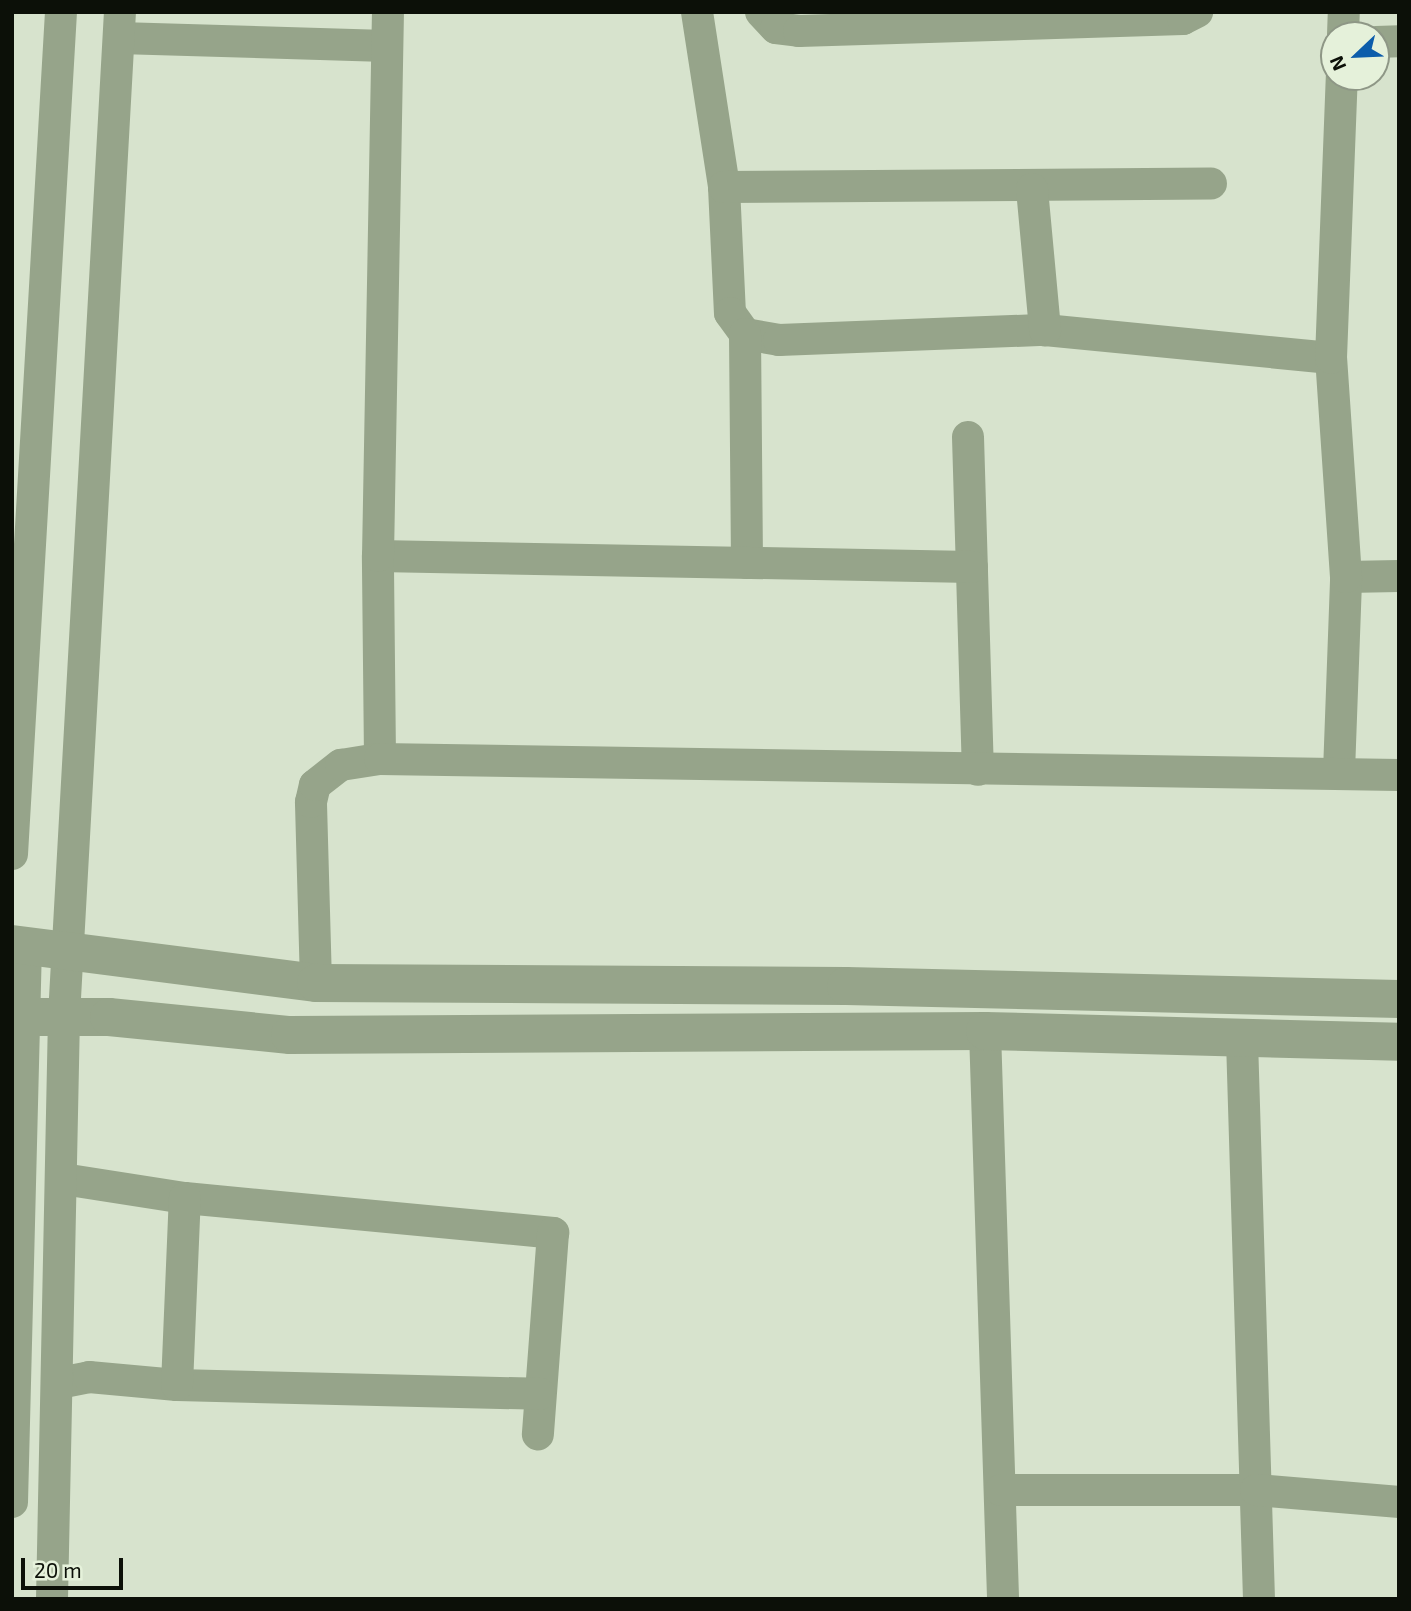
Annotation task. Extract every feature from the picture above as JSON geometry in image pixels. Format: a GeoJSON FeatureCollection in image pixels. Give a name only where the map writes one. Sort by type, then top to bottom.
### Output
{"type":"FeatureCollection","features":[{"type":"Feature","properties":{"kind":"street"},"geometry":{"type":"LineString","coordinates":[[12,854],[61,12]]}},
{"type":"Feature","properties":{"kind":"street"},"geometry":{"type":"LineString","coordinates":[[380,759],[378,556],[388,12]]}},
{"type":"Feature","properties":{"kind":"street"},"geometry":{"type":"LineString","coordinates":[[697,12],[724,187],[730,313],[746,334],[747,563]]}},
{"type":"Feature","properties":{"kind":"street"},"geometry":{"type":"LineString","coordinates":[[761,12],[776,28],[799,31],[1183,19],[1197,12]]}},
{"type":"Feature","properties":{"kind":"street"},"geometry":{"type":"LineString","coordinates":[[52,1599],[59,1382],[64,1016],[119,25],[386,46]]}},
{"type":"Feature","properties":{"kind":"street"},"geometry":{"type":"LineString","coordinates":[[1339,772],[1346,577],[1331,358],[1341,91]]}},
{"type":"Feature","properties":{"kind":"street"},"geometry":{"type":"LineString","coordinates":[[724,187],[1032,189],[1211,184]]}},
{"type":"Feature","properties":{"kind":"street"},"geometry":{"type":"LineString","coordinates":[[1032,189],[1045,330]]}},
{"type":"Feature","properties":{"kind":"street"},"geometry":{"type":"LineString","coordinates":[[746,334],[779,340],[1045,330],[1331,358]]}},
{"type":"Feature","properties":{"kind":"street"},"geometry":{"type":"LineString","coordinates":[[968,437],[978,770]]}},
{"type":"Feature","properties":{"kind":"street"},"geometry":{"type":"LineString","coordinates":[[378,556],[972,567]]}},
{"type":"Feature","properties":{"kind":"street"},"geometry":{"type":"LineString","coordinates":[[1346,577],[1399,576]]}},
{"type":"Feature","properties":{"kind":"street"},"geometry":{"type":"LineString","coordinates":[[316,983],[311,802],[315,785],[341,765],[380,759],[1399,775]]}},
{"type":"Feature","properties":{"kind":"street"},"geometry":{"type":"LineString","coordinates":[[12,1502],[19,944],[67,948],[316,983],[846,986],[1399,999]]}},
{"type":"Feature","properties":{"kind":"street"},"geometry":{"type":"LineString","coordinates":[[17,1017],[64,1016],[290,1035],[985,1031],[1242,1040],[1399,1042]]}},
{"type":"Feature","properties":{"kind":"street"},"geometry":{"type":"LineString","coordinates":[[985,1031],[1003,1599]]}},
{"type":"Feature","properties":{"kind":"street"},"geometry":{"type":"LineString","coordinates":[[1242,1040],[1259,1599]]}},
{"type":"Feature","properties":{"kind":"street"},"geometry":{"type":"LineString","coordinates":[[63,1179],[185,1198],[554,1233],[538,1434]]}},
{"type":"Feature","properties":{"kind":"street"},"geometry":{"type":"LineString","coordinates":[[177,1385],[185,1198]]}},
{"type":"Feature","properties":{"kind":"street"},"geometry":{"type":"LineString","coordinates":[[59,1382],[89,1377],[177,1385],[540,1394]]}},
{"type":"Feature","properties":{"kind":"street"},"geometry":{"type":"LineString","coordinates":[[1001,1490],[1256,1490],[1399,1502]]}}]}
